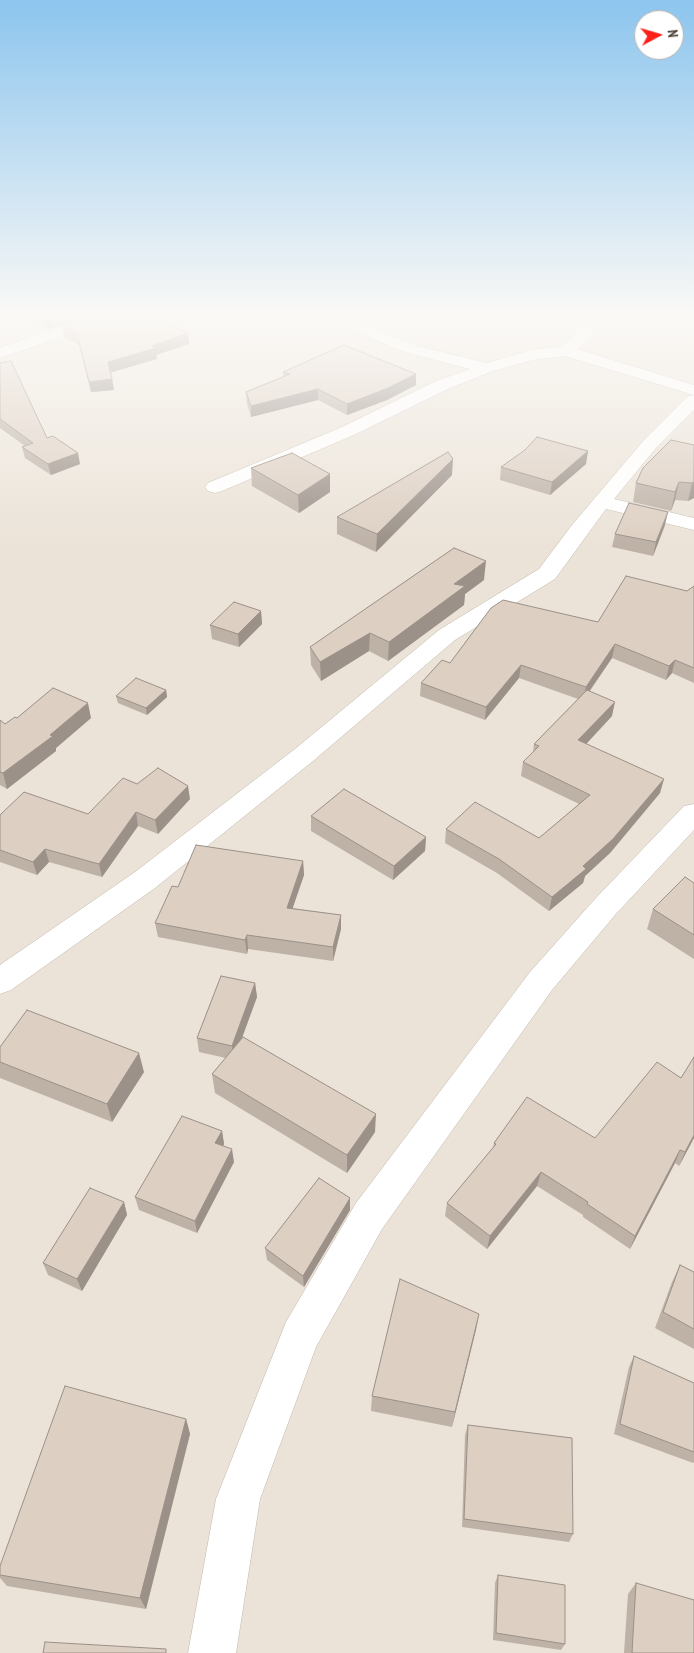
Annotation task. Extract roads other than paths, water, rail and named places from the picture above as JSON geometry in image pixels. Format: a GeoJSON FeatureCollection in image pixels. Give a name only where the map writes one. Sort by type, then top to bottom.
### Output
{"type":"FeatureCollection","features":[{"type":"Feature","properties":{"kind":"street"},"geometry":{"type":"LineString","coordinates":[[215,487],[348,431],[429,391]]}},
{"type":"Feature","properties":{"kind":"street"},"geometry":{"type":"LineString","coordinates":[[0,981],[146,880],[304,755],[447,634],[515,595],[546,574],[579,529],[650,444],[694,400]]}},
{"type":"Feature","properties":{"kind":"street"},"geometry":{"type":"LineString","coordinates":[[602,502],[694,524]]}},
{"type":"Feature","properties":{"kind":"street"},"geometry":{"type":"LineString","coordinates":[[212,1653],[238,1499],[300,1336],[369,1216],[541,980],[605,907],[694,812]]}}]}
